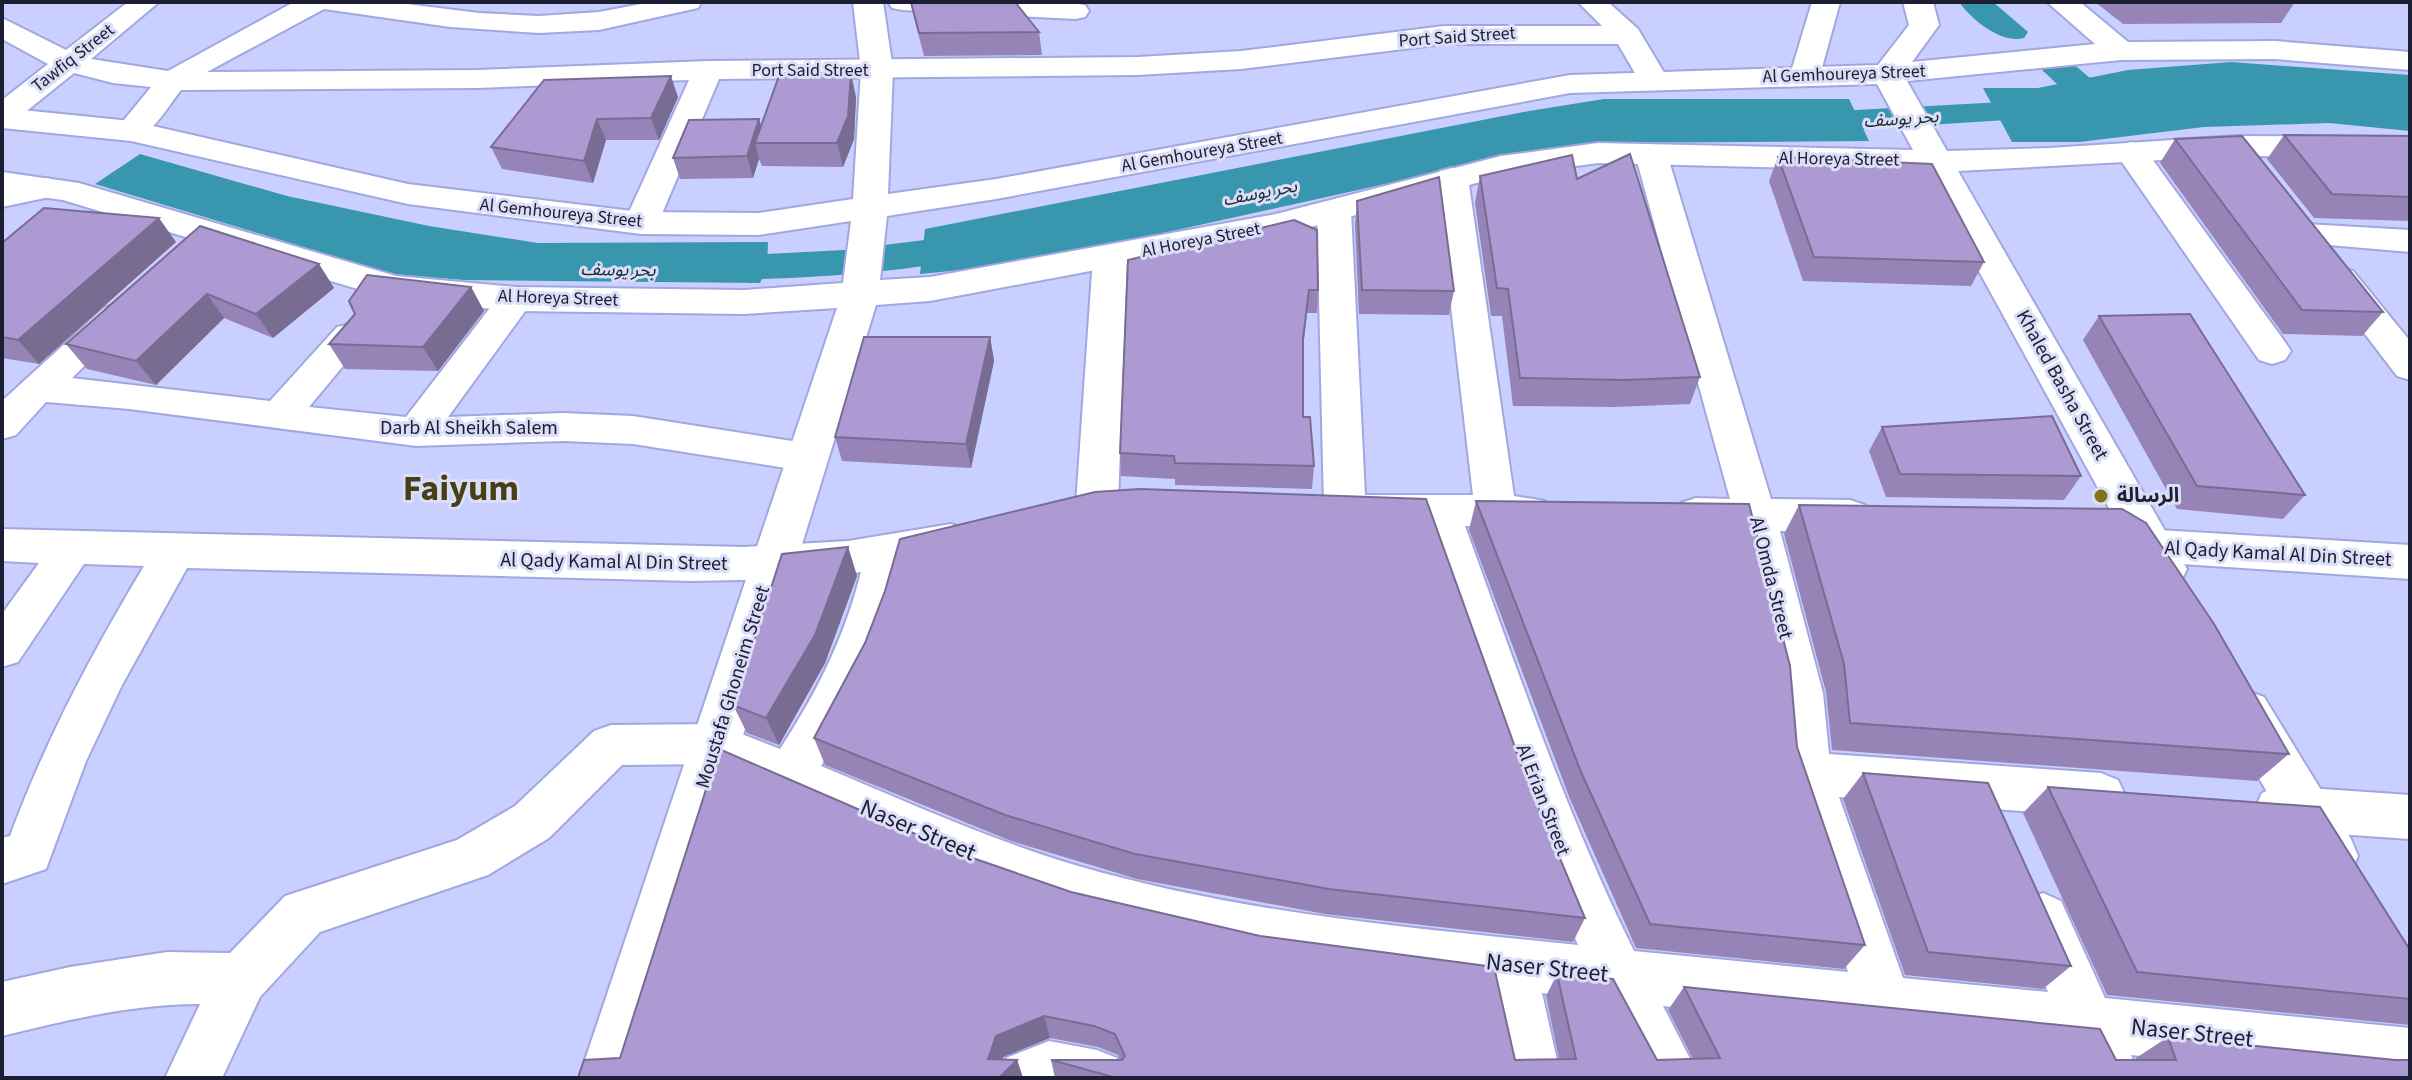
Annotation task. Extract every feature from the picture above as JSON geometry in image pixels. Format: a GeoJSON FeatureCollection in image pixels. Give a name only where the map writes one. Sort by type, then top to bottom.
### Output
{"type":"FeatureCollection","features":[{"type":"Feature","properties":{"kind":"street","name":"Tawfiq Street"},"geometry":{"type":"LineString","coordinates":[[2,117],[66,62],[145,2]]}},
{"type":"Feature","properties":{"kind":"street"},"geometry":{"type":"LineString","coordinates":[[2,197],[75,177],[131,131],[173,81],[204,61],[315,2]]}},
{"type":"Feature","properties":{"kind":"street"},"geometry":{"type":"LineString","coordinates":[[331,2],[481,22],[534,25],[613,19],[688,2]]}},
{"type":"Feature","properties":{"kind":"street"},"geometry":{"type":"LineString","coordinates":[[868,2],[877,70],[870,210]]}},
{"type":"Feature","properties":{"kind":"street"},"geometry":{"type":"LineString","coordinates":[[902,2],[1076,6],[1073,66]]}},
{"type":"Feature","properties":{"kind":"street"},"geometry":{"type":"LineString","coordinates":[[1592,2],[1628,35],[1654,81]]}},
{"type":"Feature","properties":{"kind":"street"},"geometry":{"type":"LineString","coordinates":[[1805,75],[1826,2]]}},
{"type":"Feature","properties":{"kind":"street"},"geometry":{"type":"LineString","coordinates":[[1887,74],[1924,25],[1918,2]]}},
{"type":"Feature","properties":{"kind":"street"},"geometry":{"type":"LineString","coordinates":[[2062,2],[2121,51]]}},
{"type":"Feature","properties":{"kind":"street","name":"Port Said Street"},"geometry":{"type":"LineString","coordinates":[[2,27],[66,62],[113,74],[173,81],[364,82],[708,70],[1202,63],[1475,23],[1628,35]]}},
{"type":"Feature","properties":{"kind":"street","name":"Al Gemhoureya Street"},"geometry":{"type":"LineString","coordinates":[[2,117],[131,131],[408,194],[641,223],[759,224],[870,210],[1570,84],[1887,74],[2121,51],[2275,50],[2410,61]]}},
{"type":"Feature","properties":{"kind":"street"},"geometry":{"type":"LineString","coordinates":[[641,223],[708,70]]}},
{"type":"Feature","properties":{"kind":"street","name":"Khaled Basha Street"},"geometry":{"type":"LineString","coordinates":[[1887,74],[2183,602]]}},
{"type":"Feature","properties":{"kind":"street"},"geometry":{"type":"LineString","coordinates":[[2236,146],[2262,180]]}},
{"type":"Feature","properties":{"kind":"street","name":"Al Horeya Street"},"geometry":{"type":"LineString","coordinates":[[2,182],[75,177],[213,231],[394,288],[516,299],[744,302],[930,289],[1110,258],[1334,211],[1452,178],[1548,159],[1598,153],[1938,161],[2236,146],[2410,147]]}},
{"type":"Feature","properties":{"kind":"street"},"geometry":{"type":"LineString","coordinates":[[2131,152],[2272,351]]}},
{"type":"Feature","properties":{"kind":"street","name":"Al Omda Street"},"geometry":{"type":"LineString","coordinates":[[1651,154],[1755,515],[1800,693],[1807,773],[1885,1002]]}},
{"type":"Feature","properties":{"kind":"street"},"geometry":{"type":"LineString","coordinates":[[1452,178],[1496,511]]}},
{"type":"Feature","properties":{"kind":"street","name":"Moustafa Ghoneim Street"},"geometry":{"type":"LineString","coordinates":[[608,1078],[805,457],[860,296],[870,210]]}},
{"type":"Feature","properties":{"kind":"street"},"geometry":{"type":"LineString","coordinates":[[1334,211],[1330,506],[1572,512]]}},
{"type":"Feature","properties":{"kind":"street"},"geometry":{"type":"LineString","coordinates":[[2410,241],[2297,224],[2410,367]]}},
{"type":"Feature","properties":{"kind":"street"},"geometry":{"type":"LineString","coordinates":[[177,263],[213,231]]}},
{"type":"Feature","properties":{"kind":"street"},"geometry":{"type":"LineString","coordinates":[[1110,258],[1082,507],[1142,501]]}},
{"type":"Feature","properties":{"kind":"street"},"geometry":{"type":"LineString","coordinates":[[2,425],[37,388],[142,294]]}},
{"type":"Feature","properties":{"kind":"street"},"geometry":{"type":"LineString","coordinates":[[416,432],[516,299]]}},
{"type":"Feature","properties":{"kind":"street"},"geometry":{"type":"LineString","coordinates":[[280,415],[350,336]]}},
{"type":"Feature","properties":{"kind":"street","name":"Darb Al Sheikh Salem"},"geometry":{"type":"LineString","coordinates":[[37,388],[129,396],[416,432],[599,427],[805,457]]}},
{"type":"Feature","properties":{"kind":"street","name":"Al Erian Street"},"geometry":{"type":"LineString","coordinates":[[1439,511],[1546,814],[1617,975],[1672,1078]]}},
{"type":"Feature","properties":{"kind":"street"},"geometry":{"type":"LineString","coordinates":[[1664,514],[1881,516]]}},
{"type":"Feature","properties":{"kind":"street","name":"Al Qady Kamal Al Din Street"},"geometry":{"type":"LineString","coordinates":[[2085,518],[2113,521],[2130,536],[2151,546],[2410,562]]}},
{"type":"Feature","properties":{"kind":"street","name":"Al Qady Kamal Al Din Street"},"geometry":{"type":"LineString","coordinates":[[2,545],[174,552],[772,565],[887,554],[985,532]]}},
{"type":"Feature","properties":{"kind":"street"},"geometry":{"type":"LineString","coordinates":[[2,649],[73,547]]}},
{"type":"Feature","properties":{"kind":"street"},"geometry":{"type":"LineString","coordinates":[[2,861],[28,853],[62,761],[103,676],[174,552]]}},
{"type":"Feature","properties":{"kind":"street"},"geometry":{"type":"LineString","coordinates":[[789,776],[829,714],[857,659],[876,605],[887,554]]}},
{"type":"Feature","properties":{"kind":"street"},"geometry":{"type":"LineString","coordinates":[[2223,671],[2352,888]]}},
{"type":"Feature","properties":{"kind":"street"},"geometry":{"type":"LineString","coordinates":[[193,1078],[241,979],[303,913],[470,859],[532,822],[611,745],[716,744]]}},
{"type":"Feature","properties":{"kind":"street","name":"Naser Street"},"geometry":{"type":"LineString","coordinates":[[716,744],[991,861],[1076,889],[1166,913],[1259,932],[1509,964],[2410,1056]]}},
{"type":"Feature","properties":{"kind":"street"},"geometry":{"type":"LineString","coordinates":[[1807,773],[2002,828],[2151,798]]}},
{"type":"Feature","properties":{"kind":"street"},"geometry":{"type":"LineString","coordinates":[[2242,805],[2410,817]]}},
{"type":"Feature","properties":{"kind":"street"},"geometry":{"type":"LineString","coordinates":[[2002,828],[2113,1078]]}},
{"type":"Feature","properties":{"kind":"street"},"geometry":{"type":"LineString","coordinates":[[1509,964],[1533,1078]]}},
{"type":"Feature","properties":{"kind":"street"},"geometry":{"type":"LineString","coordinates":[[2,1009],[70,993],[167,978],[241,979]]}},
{"type":"Feature","properties":{"kind":"street"},"geometry":{"type":"LineString","coordinates":[[1026,1078],[1049,1069],[1097,1078]]}},
{"type":"Feature","properties":{"kind":"water"},"geometry":{"type":"Polygon","coordinates":[[[2231,62],[2410,75],[2410,131],[2329,123],[2204,127],[2079,142],[2012,142],[1983,88],[2038,88],[2128,70],[2231,62]]]}},
{"type":"Feature","properties":{"kind":"water"},"geometry":{"type":"Polygon","coordinates":[[[1604,99],[1849,99],[1869,141],[1592,143],[1453,169],[1023,264],[920,274],[925,229],[1604,99]]]}},
{"type":"Feature","properties":{"kind":"water"},"geometry":{"type":"Polygon","coordinates":[[[140,154],[287,196],[429,226],[538,243],[768,242],[767,268],[760,283],[464,280],[393,274],[95,184],[140,154]]]}},
{"type":"Feature","properties":{"kind":"building"},"geometry":{"type":"Polygon","coordinates":[[[911,2],[1015,2],[1039,32],[919,33],[911,2]]]}},
{"type":"Feature","properties":{"kind":"building"},"geometry":{"type":"Polygon","coordinates":[[[780,73],[851,73],[848,116],[837,143],[755,143],[780,73]]]}},
{"type":"Feature","properties":{"kind":"building"},"geometry":{"type":"Polygon","coordinates":[[[671,76],[651,118],[597,119],[584,161],[491,147],[544,80],[671,76]]]}},
{"type":"Feature","properties":{"kind":"building"},"geometry":{"type":"Polygon","coordinates":[[[759,119],[747,156],[673,158],[689,120],[759,119]]]}},
{"type":"Feature","properties":{"kind":"building"},"geometry":{"type":"Polygon","coordinates":[[[2284,135],[2410,136],[2410,197],[2332,194],[2284,135]]]}},
{"type":"Feature","properties":{"kind":"building"},"geometry":{"type":"Polygon","coordinates":[[[2242,136],[2383,312],[2302,310],[2175,139],[2242,136]]]}},
{"type":"Feature","properties":{"kind":"building"},"geometry":{"type":"Polygon","coordinates":[[[1630,154],[1700,377],[1623,380],[1520,378],[1508,289],[1497,288],[1480,176],[1572,155],[1577,179],[1630,154]]]}},
{"type":"Feature","properties":{"kind":"building"},"geometry":{"type":"Polygon","coordinates":[[[1778,157],[1932,164],[1984,262],[1814,257],[1778,157]]]}},
{"type":"Feature","properties":{"kind":"building"},"geometry":{"type":"Polygon","coordinates":[[[1439,177],[1454,291],[1362,290],[1357,201],[1439,177]]]}},
{"type":"Feature","properties":{"kind":"building"},"geometry":{"type":"Polygon","coordinates":[[[44,208],[159,218],[18,340],[2,337],[2,243],[44,208]]]}},
{"type":"Feature","properties":{"kind":"building"},"geometry":{"type":"Polygon","coordinates":[[[1294,220],[1317,230],[1318,290],[1309,290],[1303,339],[1303,417],[1310,417],[1314,466],[1175,463],[1174,456],[1120,453],[1128,260],[1294,220]]]}},
{"type":"Feature","properties":{"kind":"building"},"geometry":{"type":"Polygon","coordinates":[[[200,226],[319,264],[256,314],[207,294],[136,361],[66,344],[200,226]]]}},
{"type":"Feature","properties":{"kind":"building"},"geometry":{"type":"Polygon","coordinates":[[[367,275],[471,287],[423,347],[329,344],[355,314],[349,301],[367,275]]]}},
{"type":"Feature","properties":{"kind":"building"},"geometry":{"type":"Polygon","coordinates":[[[2190,314],[2305,495],[2197,486],[2099,316],[2190,314]]]}},
{"type":"Feature","properties":{"kind":"building"},"geometry":{"type":"Polygon","coordinates":[[[864,337],[990,337],[966,444],[835,437],[864,337]]]}},
{"type":"Feature","properties":{"kind":"building"},"geometry":{"type":"Polygon","coordinates":[[[2052,416],[2081,476],[1900,474],[1882,427],[2052,416]]]}},
{"type":"Feature","properties":{"kind":"building"},"geometry":{"type":"Polygon","coordinates":[[[1140,489],[1426,499],[1525,775],[1585,918],[1329,889],[1135,854],[1005,815],[814,738],[865,643],[900,539],[1095,492],[1140,489]]]}},
{"type":"Feature","properties":{"kind":"building"},"geometry":{"type":"Polygon","coordinates":[[[1476,501],[1749,504],[1790,666],[1797,747],[1865,945],[1650,924],[1581,772],[1476,501]]]}},
{"type":"Feature","properties":{"kind":"building"},"geometry":{"type":"Polygon","coordinates":[[[1799,505],[2122,509],[2146,523],[2214,624],[2289,754],[1850,723],[1844,664],[1799,505]]]}},
{"type":"Feature","properties":{"kind":"building"},"geometry":{"type":"Polygon","coordinates":[[[848,547],[815,635],[766,718],[733,705],[782,554],[848,547]]]}},
{"type":"Feature","properties":{"kind":"building"},"geometry":{"type":"Polygon","coordinates":[[[719,749],[964,855],[1071,892],[1260,936],[1494,967],[1515,1060],[1576,1059],[1557,974],[1613,979],[1657,1060],[1720,1058],[1684,987],[2100,1029],[2116,1060],[2176,1060],[2168,1037],[2410,1060],[2410,1078],[1117,1078],[1051,1060],[1122,1060],[1125,1056],[1115,1034],[1094,1026],[1044,1016],[996,1036],[988,1059],[1017,1060],[999,1078],[578,1078],[584,1060],[620,1058],[719,749]]]}},
{"type":"Feature","properties":{"kind":"building"},"geometry":{"type":"Polygon","coordinates":[[[1863,773],[1988,783],[2071,966],[1928,952],[1863,773]]]}},
{"type":"Feature","properties":{"kind":"building"},"geometry":{"type":"Polygon","coordinates":[[[2048,787],[2320,807],[2410,950],[2410,999],[2137,972],[2048,787]]]}},
{"type":"Feature","properties":{"kind":"waterway"},"geometry":{"type":"LineString","coordinates":[[1974,2],[2013,32]]}},
{"type":"Feature","properties":{"kind":"waterway"},"geometry":{"type":"LineString","coordinates":[[2054,64],[2104,106]]}},
{"type":"Feature","properties":{"kind":"waterway","name":"بحر يوسف"},"geometry":{"type":"LineString","coordinates":[[1802,123],[2057,109]]}},
{"type":"Feature","properties":{"kind":"waterway","name":"بحر يوسف"},"geometry":{"type":"LineString","coordinates":[[707,269],[844,261],[981,244]]}},
{"type":"Feature","properties":{"kind":"place","name":"الرسالة"},"geometry":{"type":"Point","coordinates":[2101,496]}},
{"type":"Feature","properties":{"kind":"district","name":"Faiyum"},"geometry":{"type":"Point","coordinates":[461,488]}}]}
